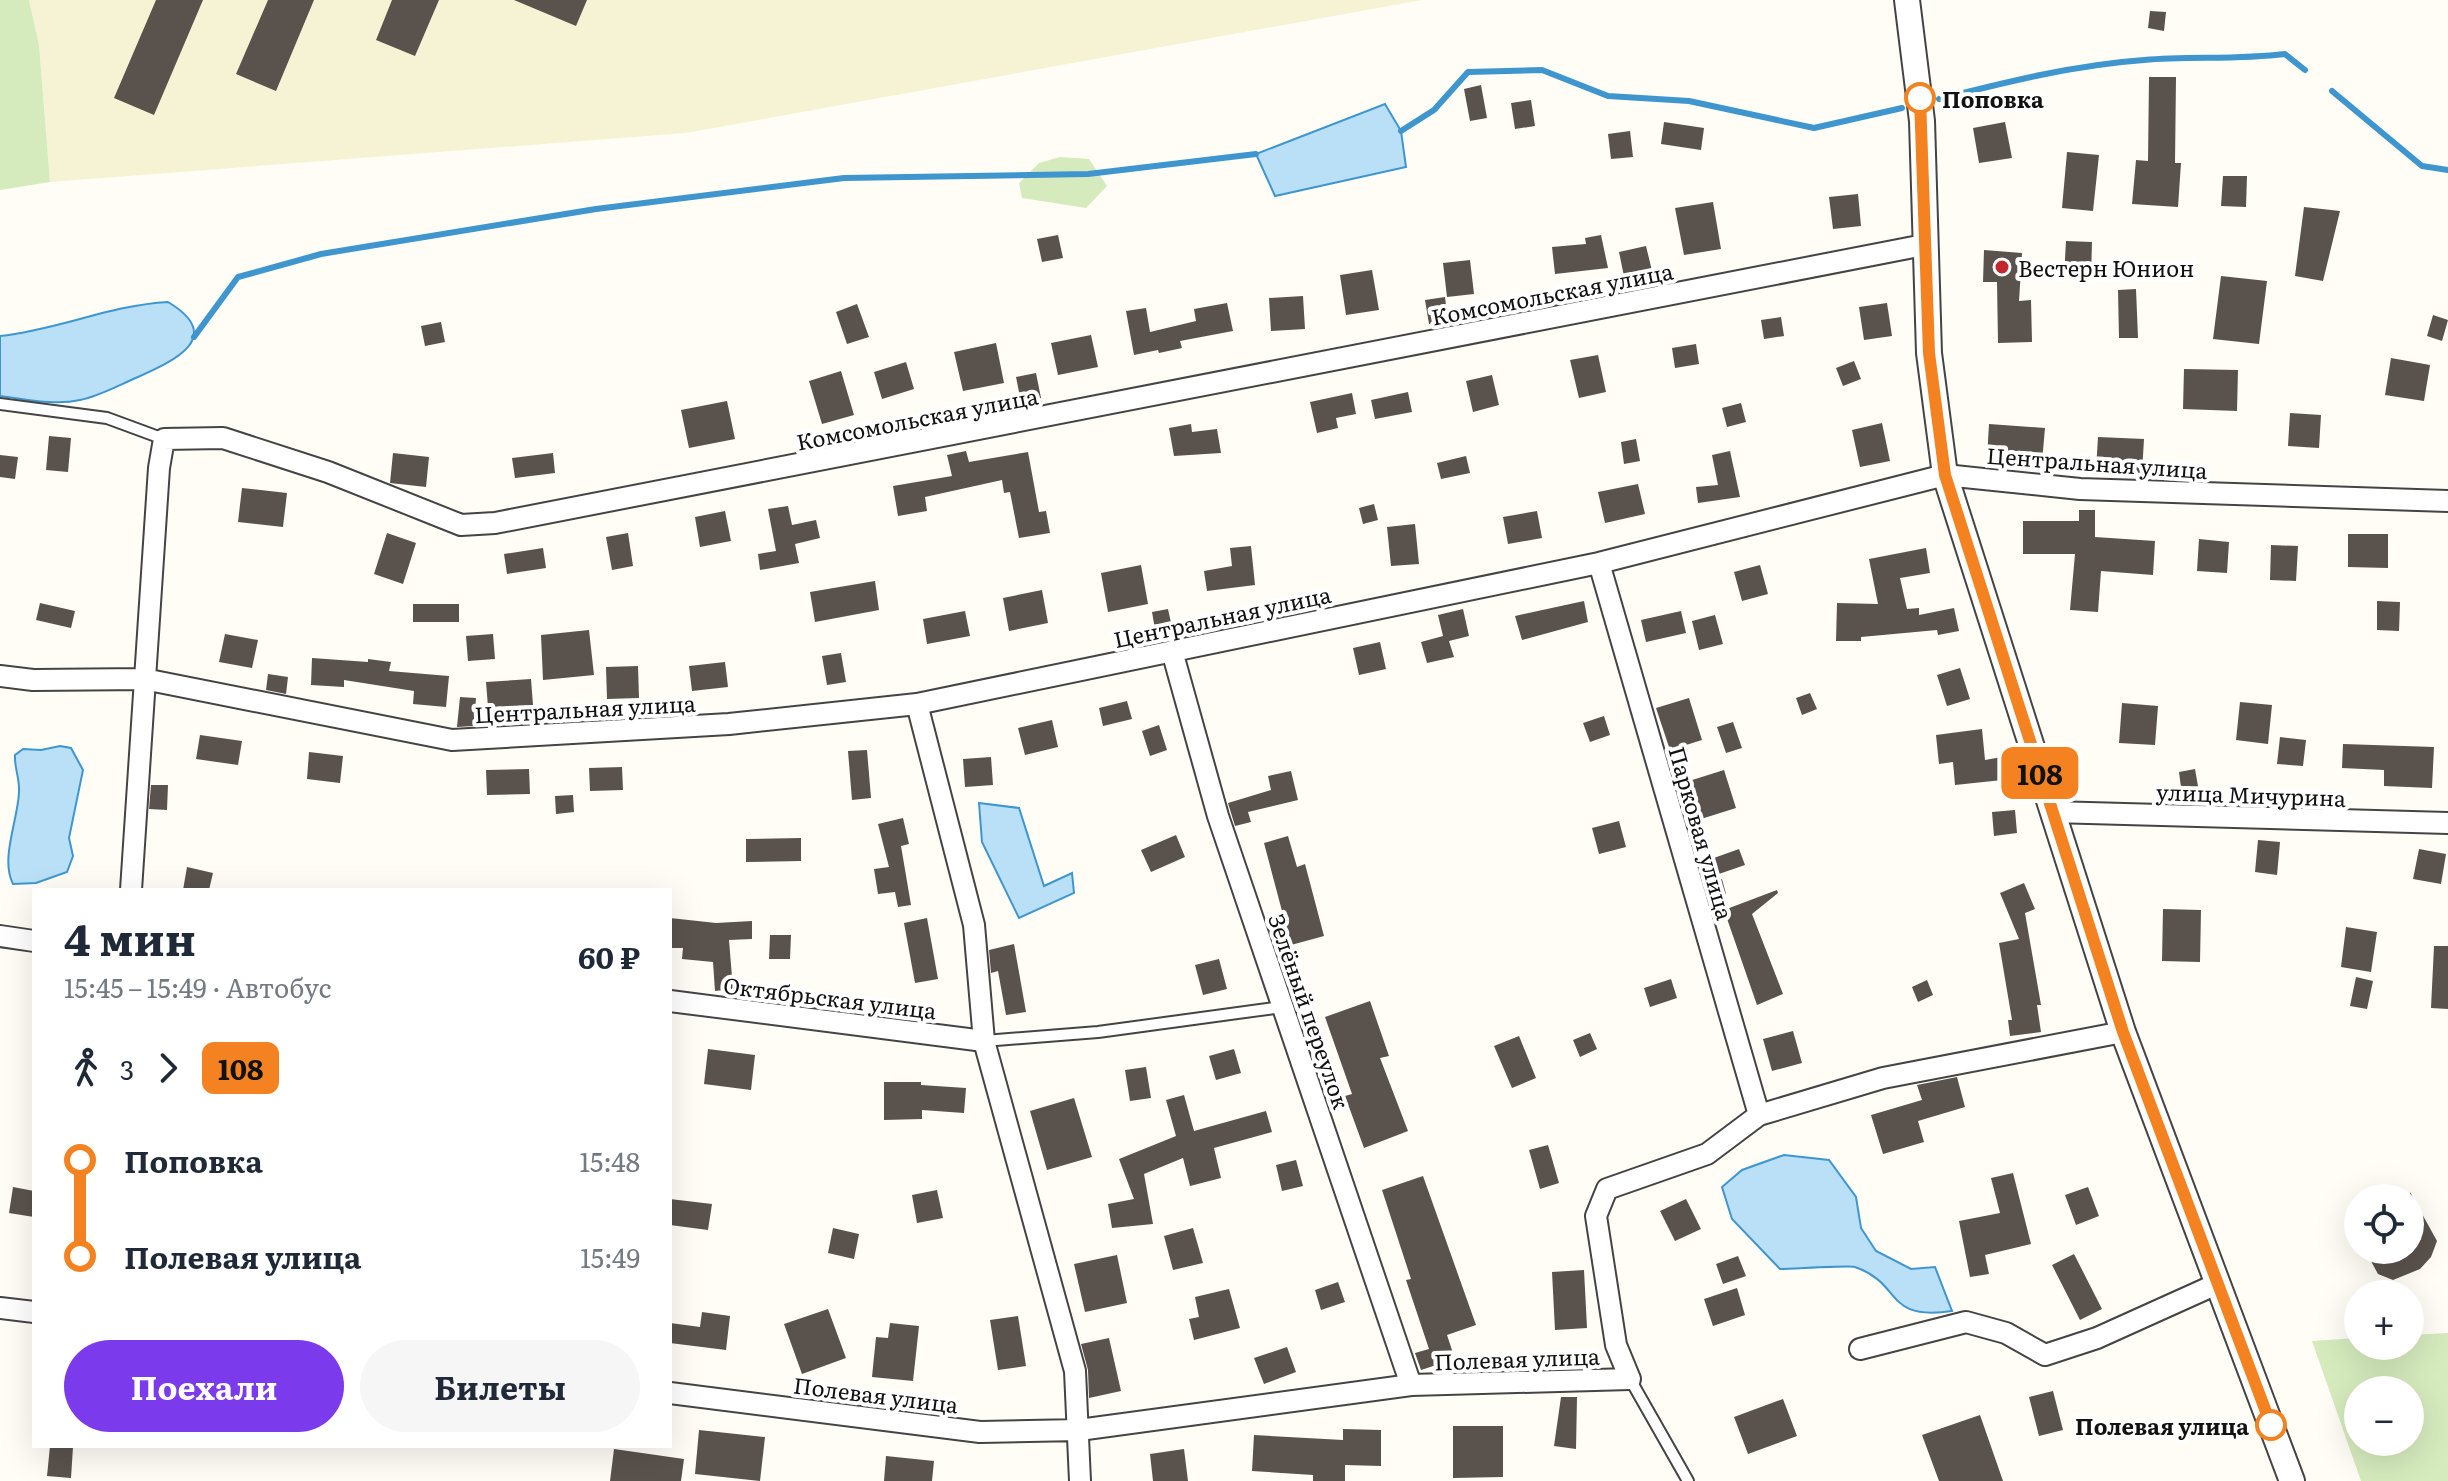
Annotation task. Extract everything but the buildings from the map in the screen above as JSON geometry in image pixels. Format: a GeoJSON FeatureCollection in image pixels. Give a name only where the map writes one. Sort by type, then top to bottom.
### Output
{"type":"FeatureCollection","features":[{"type":"Feature","properties":{"kind":"street"},"geometry":{"type":"LineString","coordinates":[[1907,0],[1922,121],[1929,353],[1945,475],[2123,1032],[2292,1481]]}},
{"type":"Feature","properties":{"kind":"street","name":"Комсомольская улица"},"geometry":{"type":"LineString","coordinates":[[164,439],[223,438],[328,472],[461,525],[495,523],[1924,245]]}},
{"type":"Feature","properties":{"kind":"street"},"geometry":{"type":"LineString","coordinates":[[131,888],[144,679],[164,439]]}},
{"type":"Feature","properties":{"kind":"street","name":"Центральная улица"},"geometry":{"type":"LineString","coordinates":[[0,676],[33,680],[144,679],[452,740],[729,724],[917,704],[1599,563],[1945,475],[2080,489],[2448,501]]}},
{"type":"Feature","properties":{"kind":"street","name":"Парковая улица"},"geometry":{"type":"LineString","coordinates":[[1599,563],[1759,1115]]}},
{"type":"Feature","properties":{"kind":"street","name":"Зелёный переулок"},"geometry":{"type":"LineString","coordinates":[[1172,651],[1218,816],[1411,1385]]}},
{"type":"Feature","properties":{"kind":"street"},"geometry":{"type":"LineString","coordinates":[[917,704],[974,925],[984,1041],[1075,1371],[1080,1481]]}},
{"type":"Feature","properties":{"kind":"street","name":"улица Мичурина"},"geometry":{"type":"LineString","coordinates":[[2052,812],[2448,823]]}},
{"type":"Feature","properties":{"kind":"street"},"geometry":{"type":"LineString","coordinates":[[0,936],[32,941]]}},
{"type":"Feature","properties":{"kind":"street","name":"Октябрьская улица"},"geometry":{"type":"LineString","coordinates":[[672,1001],[984,1041]]}},
{"type":"Feature","properties":{"kind":"street","name":"Полевая улица"},"geometry":{"type":"LineString","coordinates":[[672,1393],[980,1432],[1079,1430],[1411,1385],[1630,1379],[1616,1345],[1596,1216],[1607,1189],[1707,1154],[1759,1115],[1883,1078],[2123,1032]]}},
{"type":"Feature","properties":{"kind":"street"},"geometry":{"type":"LineString","coordinates":[[1860,1349],[1966,1322],[2006,1333],[2045,1355],[2097,1338],[2219,1283]]}},
{"type":"Feature","properties":{"kind":"street"},"geometry":{"type":"LineString","coordinates":[[0,1308],[32,1312]]}},
{"type":"Feature","properties":{"kind":"lane"},"geometry":{"type":"LineString","coordinates":[[0,404],[107,418],[164,439]]}},
{"type":"Feature","properties":{"kind":"lane"},"geometry":{"type":"LineString","coordinates":[[984,1041],[1098,1032],[1282,1007]]}},
{"type":"Feature","properties":{"kind":"lane"},"geometry":{"type":"LineString","coordinates":[[1630,1379],[1688,1481]]}},
{"type":"Feature","properties":{"kind":"shaded area"},"geometry":{"type":"Polygon","coordinates":[[[29,0],[1422,0],[686,133],[50,182],[39,45],[29,0]]]}},
{"type":"Feature","properties":{"kind":"green space"},"geometry":{"type":"Polygon","coordinates":[[[0,0],[29,0],[39,45],[50,182],[0,190],[0,0]]]}},
{"type":"Feature","properties":{"kind":"green space"},"geometry":{"type":"Polygon","coordinates":[[[1060,157],[1089,159],[1107,186],[1086,208],[1022,198],[1019,183],[1039,163],[1060,157]]]}},
{"type":"Feature","properties":{"kind":"green space"},"geometry":{"type":"Polygon","coordinates":[[[2448,1333],[2448,1481],[2361,1481],[2352,1456],[2424,1456],[2424,1376],[2344,1376],[2344,1432],[2312,1341],[2344,1339],[2344,1360],[2424,1360],[2424,1334],[2448,1333]]]}},
{"type":"Feature","properties":{"kind":"water"},"geometry":{"type":"Polygon","coordinates":[[[1385,104],[1401,131],[1406,167],[1275,196],[1256,154],[1385,104]]]}},
{"type":"Feature","properties":{"kind":"water"},"geometry":{"type":"Polygon","coordinates":[[[168,302],[193,326],[193,337],[188,347],[166,363],[95,396],[70,402],[0,396],[0,336],[126,308],[168,302]]]}},
{"type":"Feature","properties":{"kind":"water"},"geometry":{"type":"Polygon","coordinates":[[[60,746],[71,748],[83,770],[69,838],[73,856],[67,872],[36,883],[13,884],[8,863],[19,792],[15,755],[23,749],[41,750],[60,746]]]}},
{"type":"Feature","properties":{"kind":"water"},"geometry":{"type":"Polygon","coordinates":[[[979,803],[1019,808],[1044,886],[1072,873],[1074,893],[1019,918],[982,842],[979,803]]]}},
{"type":"Feature","properties":{"kind":"water"},"geometry":{"type":"Polygon","coordinates":[[[1784,1155],[1829,1160],[1856,1197],[1861,1228],[1876,1251],[1911,1269],[1935,1267],[1952,1311],[1915,1311],[1904,1306],[1881,1282],[1855,1267],[1780,1269],[1732,1219],[1722,1187],[1742,1170],[1784,1155]]]}},
{"type":"Feature","properties":{"kind":"waterway"},"geometry":{"type":"LineString","coordinates":[[1939,99],[2066,70],[2118,62],[2285,54],[2305,70]]}},
{"type":"Feature","properties":{"kind":"waterway"},"geometry":{"type":"LineString","coordinates":[[1401,131],[1434,110],[1468,72],[1542,70],[1608,96],[1689,101],[1814,128],[1902,108]]}},
{"type":"Feature","properties":{"kind":"waterway"},"geometry":{"type":"LineString","coordinates":[[2332,91],[2422,166],[2448,170]]}},
{"type":"Feature","properties":{"kind":"waterway"},"geometry":{"type":"LineString","coordinates":[[194,337],[238,277],[321,254],[596,209],[844,178],[1088,174],[1256,154]]}},
{"type":"Feature","properties":{"kind":"bus line","name":"108"},"geometry":{"type":"LineString","coordinates":[[1920,98],[1929,353],[1945,475],[2123,1032],[2271,1425]]}},
{"type":"Feature","properties":{"kind":"place","name":"Поповка"},"geometry":{"type":"Point","coordinates":[1920,98]}},
{"type":"Feature","properties":{"kind":"place","name":"Вестерн Юнион"},"geometry":{"type":"Point","coordinates":[2002,267]}},
{"type":"Feature","properties":{"kind":"place","name":"Полевая улица"},"geometry":{"type":"Point","coordinates":[2271,1425]}}]}
